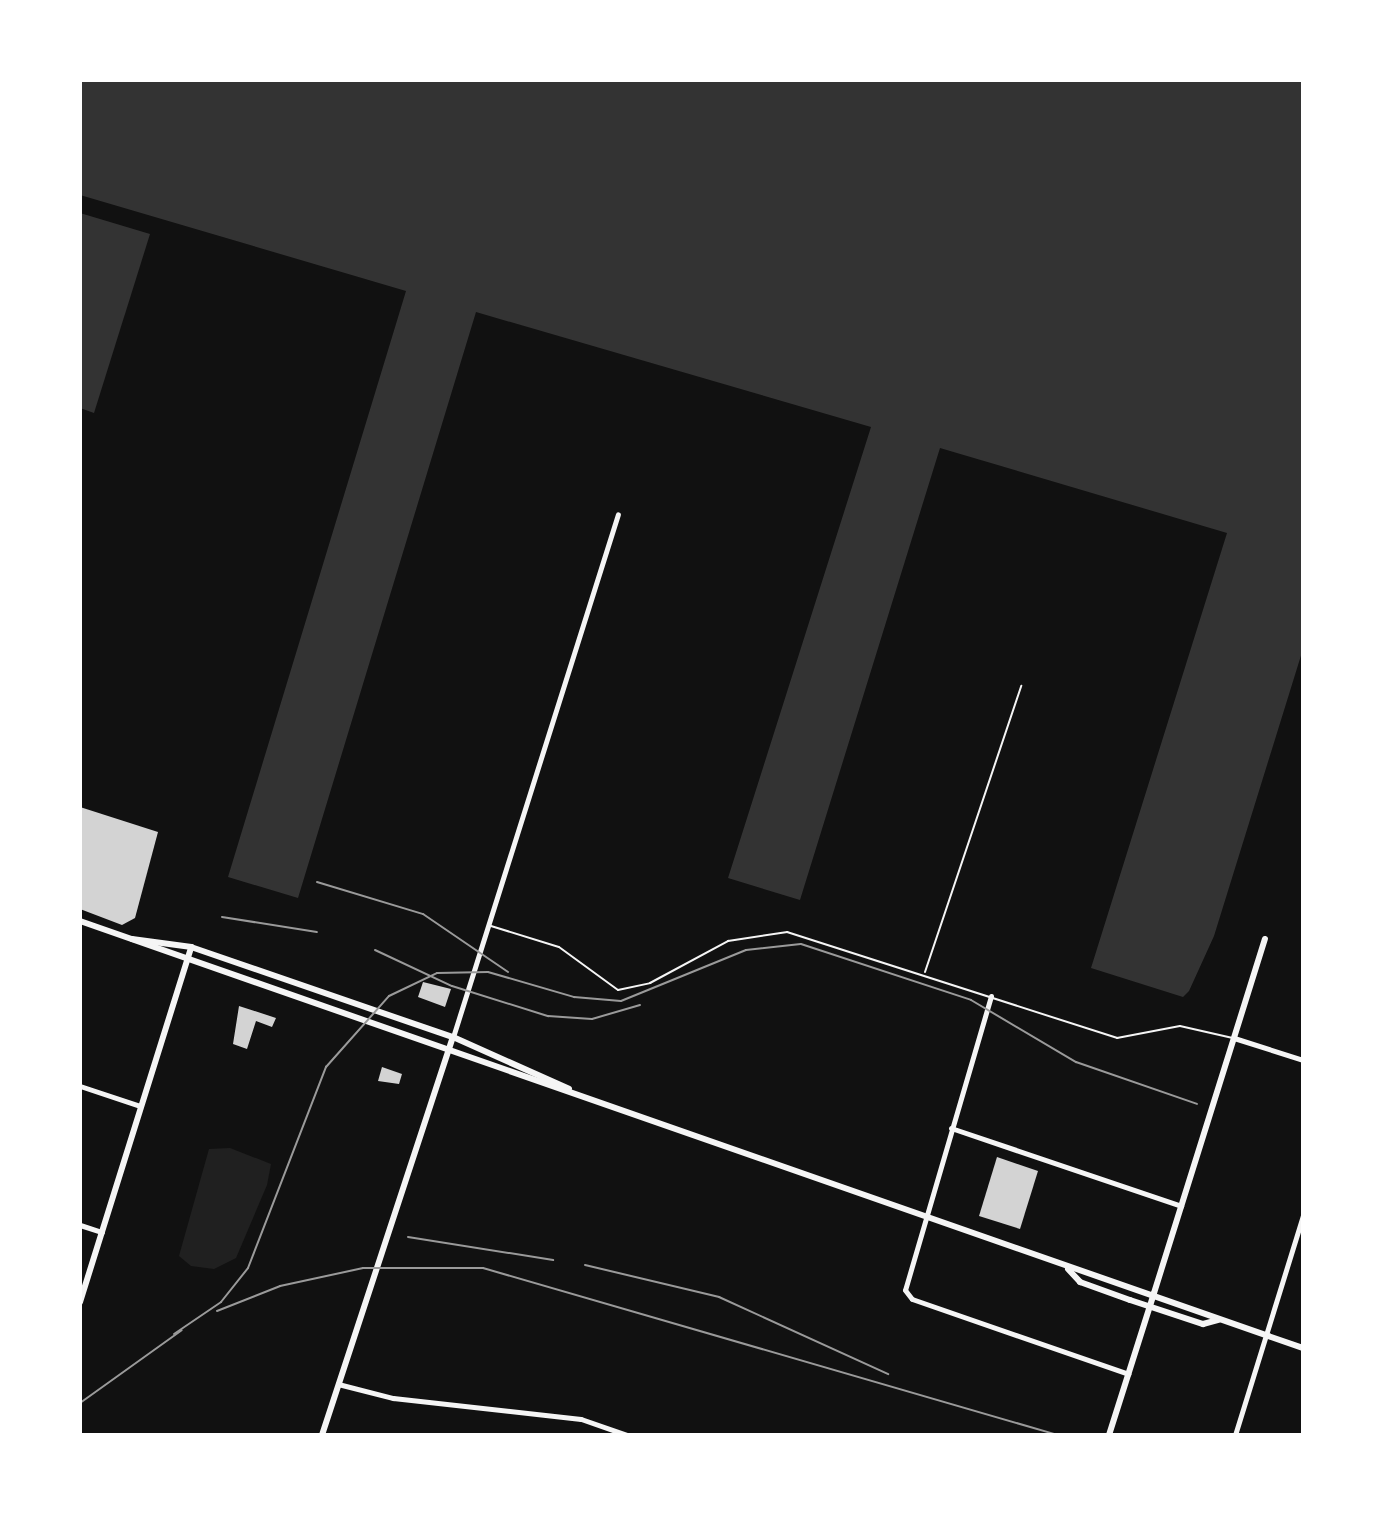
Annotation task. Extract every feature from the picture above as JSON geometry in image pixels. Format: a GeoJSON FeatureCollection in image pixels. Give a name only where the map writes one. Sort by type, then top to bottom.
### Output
{"type":"FeatureCollection","features":[{"type":"Feature","properties":{"kind":"main road"},"geometry":{"type":"LineString","coordinates":[[80,921],[188,962],[574,1092],[923,1221],[1068,1269],[1154,1293],[1218,1320],[1303,1348]]}},
{"type":"Feature","properties":{"kind":"main road"},"geometry":{"type":"LineString","coordinates":[[132,939],[191,947],[453,1037],[574,1092]]}},
{"type":"Feature","properties":{"kind":"main road"},"geometry":{"type":"LineString","coordinates":[[1109,1435],[1265,939]]}},
{"type":"Feature","properties":{"kind":"main road"},"geometry":{"type":"LineString","coordinates":[[80,1302],[191,947]]}},
{"type":"Feature","properties":{"kind":"main road"},"geometry":{"type":"LineString","coordinates":[[322,1435],[453,1037]]}},
{"type":"Feature","properties":{"kind":"main road"},"geometry":{"type":"LineString","coordinates":[[1068,1269],[1080,1282],[1149,1306],[1203,1324],[1218,1320]]}},
{"type":"Feature","properties":{"kind":"street"},"geometry":{"type":"LineString","coordinates":[[453,1037],[618,514]]}},
{"type":"Feature","properties":{"kind":"street"},"geometry":{"type":"LineString","coordinates":[[991,996],[923,1221],[907,1295],[1128,1374]]}},
{"type":"Feature","properties":{"kind":"street"},"geometry":{"type":"LineString","coordinates":[[1234,1038],[1303,1060]]}},
{"type":"Feature","properties":{"kind":"street"},"geometry":{"type":"LineString","coordinates":[[80,1086],[140,1106]]}},
{"type":"Feature","properties":{"kind":"street"},"geometry":{"type":"LineString","coordinates":[[951,1128],[1181,1206]]}},
{"type":"Feature","properties":{"kind":"street"},"geometry":{"type":"LineString","coordinates":[[1235,1435],[1303,1215]]}},
{"type":"Feature","properties":{"kind":"street"},"geometry":{"type":"LineString","coordinates":[[80,1225],[102,1232]]}},
{"type":"Feature","properties":{"kind":"street"},"geometry":{"type":"LineString","coordinates":[[338,1384],[393,1398],[581,1419],[627,1435]]}},
{"type":"Feature","properties":{"kind":"lane"},"geometry":{"type":"LineString","coordinates":[[925,973],[1021,686]]}},
{"type":"Feature","properties":{"kind":"lane"},"geometry":{"type":"LineString","coordinates":[[490,925],[559,947],[618,990],[650,983],[728,941],[772,933],[820,937],[1117,1038],[1189,1026],[1234,1038]]}},
{"type":"Feature","properties":{"kind":"shaded area"},"geometry":{"type":"Polygon","coordinates":[[[80,80],[1303,80],[1303,649],[1214,936],[1189,991],[1183,997],[1091,968],[1227,533],[940,448],[800,900],[728,878],[871,427],[476,312],[298,898],[228,877],[406,291],[80,195],[80,80]]]}},
{"type":"Feature","properties":{"kind":"shaded area"},"geometry":{"type":"Polygon","coordinates":[[[80,213],[150,234],[94,413],[80,408],[80,213]]]}},
{"type":"Feature","properties":{"kind":"shaded area"},"geometry":{"type":"Polygon","coordinates":[[[230,1148],[271,1164],[267,1185],[236,1258],[214,1269],[191,1266],[179,1256],[209,1149],[230,1148]]]}},
{"type":"Feature","properties":{"kind":"building"},"geometry":{"type":"Polygon","coordinates":[[[80,807],[158,832],[135,918],[122,925],[80,909],[80,807]]]}},
{"type":"Feature","properties":{"kind":"building"},"geometry":{"type":"Polygon","coordinates":[[[423,982],[451,989],[445,1007],[418,997],[423,982]]]}},
{"type":"Feature","properties":{"kind":"building"},"geometry":{"type":"Polygon","coordinates":[[[239,1006],[276,1018],[272,1027],[256,1021],[247,1049],[233,1044],[239,1006]]]}},
{"type":"Feature","properties":{"kind":"building"},"geometry":{"type":"Polygon","coordinates":[[[382,1067],[402,1074],[399,1084],[378,1081],[382,1067]]]}},
{"type":"Feature","properties":{"kind":"building"},"geometry":{"type":"Polygon","coordinates":[[[997,1157],[1038,1171],[1020,1229],[979,1216],[997,1157]]]}},
{"type":"Feature","properties":{"kind":"railway"},"geometry":{"type":"LineString","coordinates":[[317,882],[423,914],[508,972]]}},
{"type":"Feature","properties":{"kind":"railway"},"geometry":{"type":"LineString","coordinates":[[222,917],[317,932]]}},
{"type":"Feature","properties":{"kind":"railway"},"geometry":{"type":"LineString","coordinates":[[174,1334],[221,1302],[248,1268],[326,1067],[389,996],[437,973],[488,972],[574,997],[621,1001],[746,950],[801,944],[971,1000],[1076,1062],[1197,1104]]}},
{"type":"Feature","properties":{"kind":"railway"},"geometry":{"type":"LineString","coordinates":[[375,950],[452,986],[548,1016],[592,1019],[640,1005]]}},
{"type":"Feature","properties":{"kind":"railway"},"geometry":{"type":"LineString","coordinates":[[408,1237],[553,1260]]}},
{"type":"Feature","properties":{"kind":"railway"},"geometry":{"type":"LineString","coordinates":[[585,1265],[719,1297],[888,1374]]}},
{"type":"Feature","properties":{"kind":"railway"},"geometry":{"type":"LineString","coordinates":[[217,1311],[280,1286],[363,1268],[483,1268],[1058,1435]]}},
{"type":"Feature","properties":{"kind":"railway"},"geometry":{"type":"LineString","coordinates":[[80,1403],[182,1330]]}}]}
